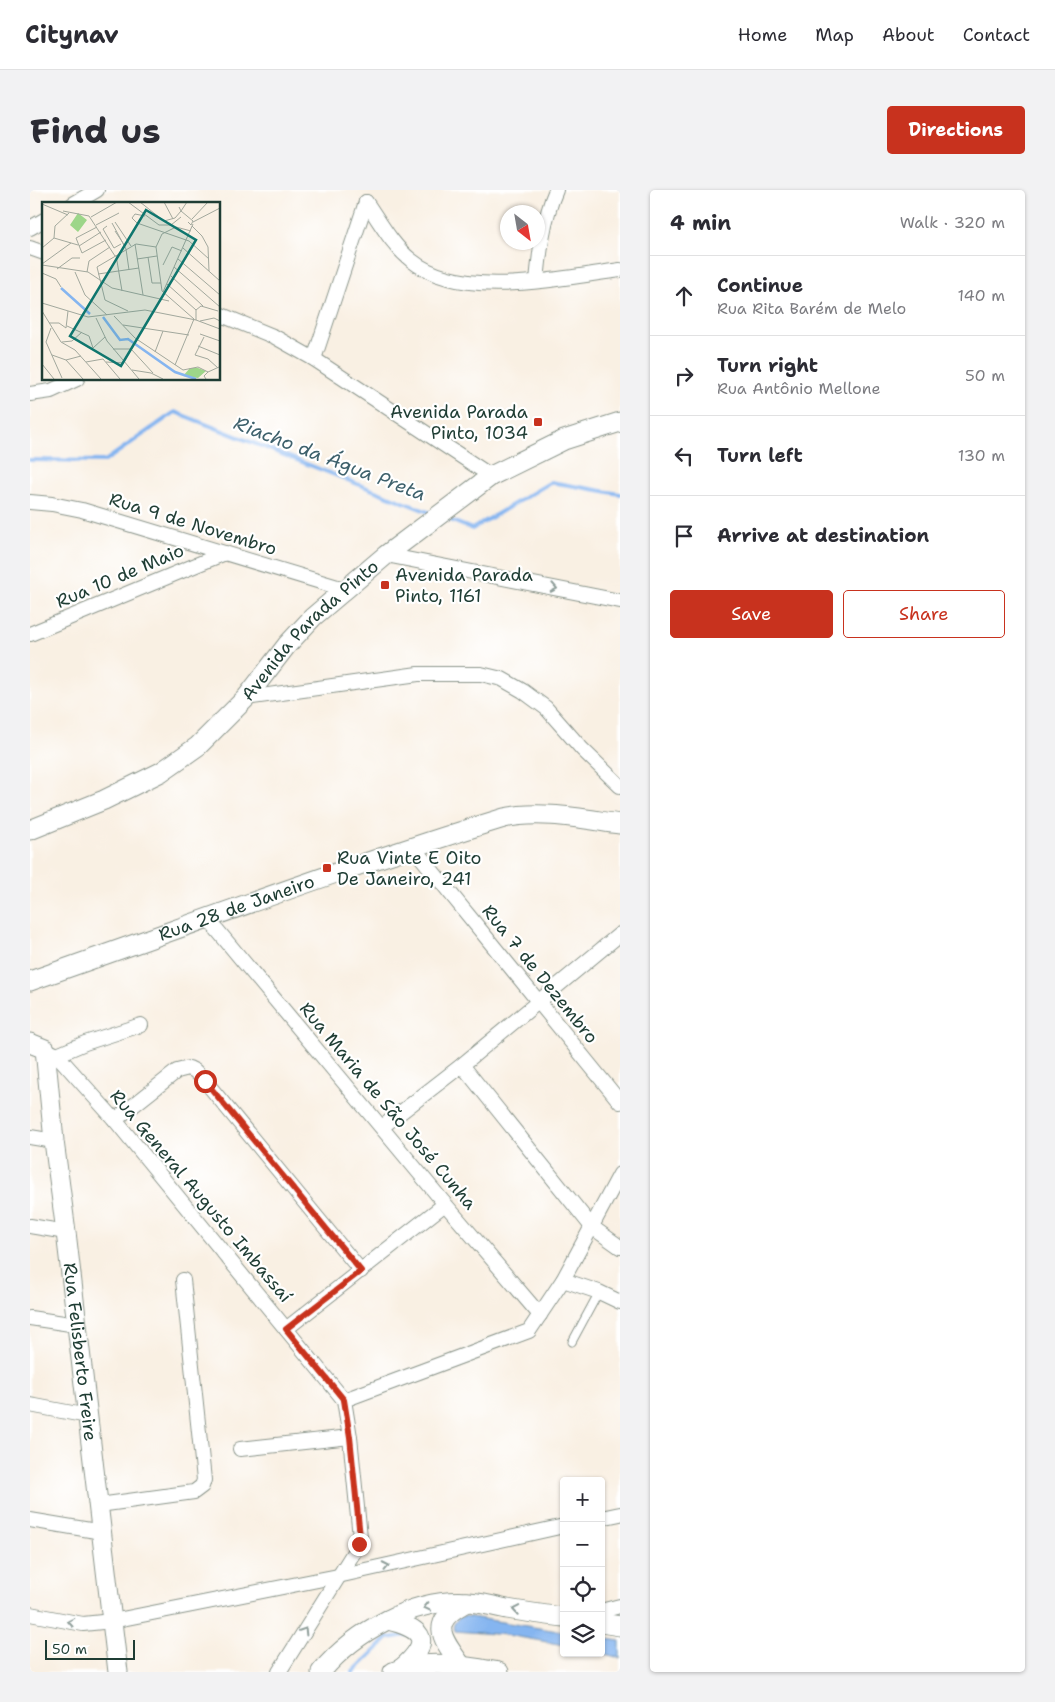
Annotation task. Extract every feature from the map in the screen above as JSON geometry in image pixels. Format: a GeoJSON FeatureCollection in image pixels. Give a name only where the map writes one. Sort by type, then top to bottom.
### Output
{"type":"FeatureCollection","features":[{"type":"Feature","properties":{"kind":"main road","name":"Avenida Parada Pinto"},"geometry":{"type":"LineString","coordinates":[[30,830],[104,800],[161,772],[198,746],[246,698],[286,646],[313,617],[386,555],[491,476],[564,440],[620,422]]}},
{"type":"Feature","properties":{"kind":"main road","name":"Rua 28 de Janeiro"},"geometry":{"type":"LineString","coordinates":[[30,981],[208,919],[340,870],[412,846],[520,815],[539,815],[620,824]]}},
{"type":"Feature","properties":{"kind":"main road","name":"Rua Felisberto Freire"},"geometry":{"type":"LineString","coordinates":[[44,1049],[118,1672]]}},
{"type":"Feature","properties":{"kind":"main road"},"geometry":{"type":"LineString","coordinates":[[322,1672],[340,1652],[368,1631],[388,1620],[428,1606],[468,1602],[560,1616]]}},
{"type":"Feature","properties":{"kind":"main road"},"geometry":{"type":"LineString","coordinates":[[461,1665],[445,1643],[442,1630],[443,1621],[448,1614],[468,1602]]}},
{"type":"Feature","properties":{"kind":"main road"},"geometry":{"type":"LineString","coordinates":[[388,1620],[402,1623],[413,1629],[420,1641],[419,1651],[415,1657],[397,1670]]}},
{"type":"Feature","properties":{"kind":"main road"},"geometry":{"type":"LineString","coordinates":[[605,1624],[620,1626]]}},
{"type":"Feature","properties":{"kind":"main road"},"geometry":{"type":"LineString","coordinates":[[397,1670],[427,1665],[461,1665],[499,1672]]}},
{"type":"Feature","properties":{"kind":"street"},"geometry":{"type":"LineString","coordinates":[[76,202],[97,190]]}},
{"type":"Feature","properties":{"kind":"street"},"geometry":{"type":"LineString","coordinates":[[537,282],[540,247],[545,221],[556,190]]}},
{"type":"Feature","properties":{"kind":"street"},"geometry":{"type":"LineString","coordinates":[[314,359],[366,202],[395,243],[411,260],[431,272],[456,281],[486,284],[537,282],[620,270]]}},
{"type":"Feature","properties":{"kind":"street"},"geometry":{"type":"LineString","coordinates":[[30,228],[42,221]]}},
{"type":"Feature","properties":{"kind":"street"},"geometry":{"type":"LineString","coordinates":[[30,248],[42,252]]}},
{"type":"Feature","properties":{"kind":"street"},"geometry":{"type":"LineString","coordinates":[[220,314],[275,337],[314,359],[491,476]]}},
{"type":"Feature","properties":{"kind":"street"},"geometry":{"type":"LineString","coordinates":[[30,394],[51,391],[75,380]]}},
{"type":"Feature","properties":{"kind":"street","name":"Rua 9 de Novembro"},"geometry":{"type":"LineString","coordinates":[[30,502],[82,510],[344,589]]}},
{"type":"Feature","properties":{"kind":"street","name":"Rua 10 de Maio"},"geometry":{"type":"LineString","coordinates":[[30,634],[225,553]]}},
{"type":"Feature","properties":{"kind":"street"},"geometry":{"type":"LineString","coordinates":[[386,555],[620,601]]}},
{"type":"Feature","properties":{"kind":"street"},"geometry":{"type":"LineString","coordinates":[[246,698],[418,674],[482,674],[502,679],[523,691],[546,708],[620,786]]}},
{"type":"Feature","properties":{"kind":"street","name":"Rua 7 de Dezembro"},"geometry":{"type":"LineString","coordinates":[[412,846],[620,1102]]}},
{"type":"Feature","properties":{"kind":"street","name":"Rua Maria de São José Cunha"},"geometry":{"type":"LineString","coordinates":[[208,919],[540,1315]]}},
{"type":"Feature","properties":{"kind":"street"},"geometry":{"type":"LineString","coordinates":[[382,1127],[462,1065],[620,934]]}},
{"type":"Feature","properties":{"kind":"street"},"geometry":{"type":"LineString","coordinates":[[44,1049],[86,1043],[141,1025]]}},
{"type":"Feature","properties":{"kind":"street","name":"Rua General Augusto Imbassaí"},"geometry":{"type":"LineString","coordinates":[[44,1049],[115,1120],[344,1400]]}},
{"type":"Feature","properties":{"kind":"street"},"geometry":{"type":"LineString","coordinates":[[462,1065],[592,1227],[619,1244]]}},
{"type":"Feature","properties":{"kind":"street"},"geometry":{"type":"LineString","coordinates":[[115,1120],[177,1071],[189,1068],[195,1071],[361,1271]]}},
{"type":"Feature","properties":{"kind":"street"},"geometry":{"type":"LineString","coordinates":[[30,1137],[54,1141]]}},
{"type":"Feature","properties":{"kind":"street"},"geometry":{"type":"LineString","coordinates":[[279,1672],[356,1550],[360,1537],[350,1437],[344,1400],[524,1333],[532,1327],[563,1280],[620,1174]]}},
{"type":"Feature","properties":{"kind":"street"},"geometry":{"type":"LineString","coordinates":[[286,1329],[445,1204]]}},
{"type":"Feature","properties":{"kind":"street"},"geometry":{"type":"LineString","coordinates":[[30,1226],[66,1232]]}},
{"type":"Feature","properties":{"kind":"street"},"geometry":{"type":"LineString","coordinates":[[99,1505],[194,1492],[202,1486],[204,1480],[184,1280]]}},
{"type":"Feature","properties":{"kind":"street"},"geometry":{"type":"LineString","coordinates":[[563,1280],[620,1302]]}},
{"type":"Feature","properties":{"kind":"street"},"geometry":{"type":"LineString","coordinates":[[30,1318],[77,1325]]}},
{"type":"Feature","properties":{"kind":"street"},"geometry":{"type":"LineString","coordinates":[[30,1406],[88,1416]]}},
{"type":"Feature","properties":{"kind":"street"},"geometry":{"type":"LineString","coordinates":[[240,1449],[350,1437]]}},
{"type":"Feature","properties":{"kind":"street"},"geometry":{"type":"LineString","coordinates":[[605,1517],[620,1514]]}},
{"type":"Feature","properties":{"kind":"street"},"geometry":{"type":"LineString","coordinates":[[30,1520],[102,1532]]}},
{"type":"Feature","properties":{"kind":"street"},"geometry":{"type":"LineString","coordinates":[[30,1614],[83,1624],[112,1622],[338,1576],[560,1527]]}},
{"type":"Feature","properties":{"kind":"street"},"geometry":{"type":"LineString","coordinates":[[605,1610],[620,1606]]}},
{"type":"Feature","properties":{"kind":"lane"},"geometry":{"type":"LineString","coordinates":[[572,1342],[598,1292]]}},
{"type":"Feature","properties":{"kind":"water"},"geometry":{"type":"Polygon","coordinates":[[[465,1616],[560,1631],[560,1644],[507,1635],[455,1631],[453,1626],[459,1618],[465,1616]]]}},
{"type":"Feature","properties":{"kind":"water"},"geometry":{"type":"Polygon","coordinates":[[[605,1639],[620,1641],[620,1658],[605,1654],[605,1639]]]}},
{"type":"Feature","properties":{"kind":"waterway","name":"Riacho da Água Preta"},"geometry":{"type":"LineString","coordinates":[[30,460],[105,461],[175,412],[431,513]]}},
{"type":"Feature","properties":{"kind":"waterway","name":"Riacho da Água Preta"},"geometry":{"type":"LineString","coordinates":[[445,518],[472,529],[551,482],[620,494]]}},
{"type":"Feature","properties":{"kind":"waterway"},"geometry":{"type":"LineString","coordinates":[[353,1672],[388,1638],[407,1635]]}},
{"type":"Feature","properties":{"kind":"place","name":"Avenida Parada Pinto, 1034"},"geometry":{"type":"Point","coordinates":[538,422]}},
{"type":"Feature","properties":{"kind":"place","name":"Avenida Parada Pinto, 1161"},"geometry":{"type":"Point","coordinates":[385,585]}},
{"type":"Feature","properties":{"kind":"place","name":"Rua Vinte E Oito De Janeiro, 241"},"geometry":{"type":"Point","coordinates":[327,868]}},
{"type":"Feature","properties":{"kind":"route"},"geometry":{"type":"LineString","coordinates":[[205,1081],[361,1271],[286,1329],[340,1394],[346,1405],[360,1537],[359,1544]]}}]}
